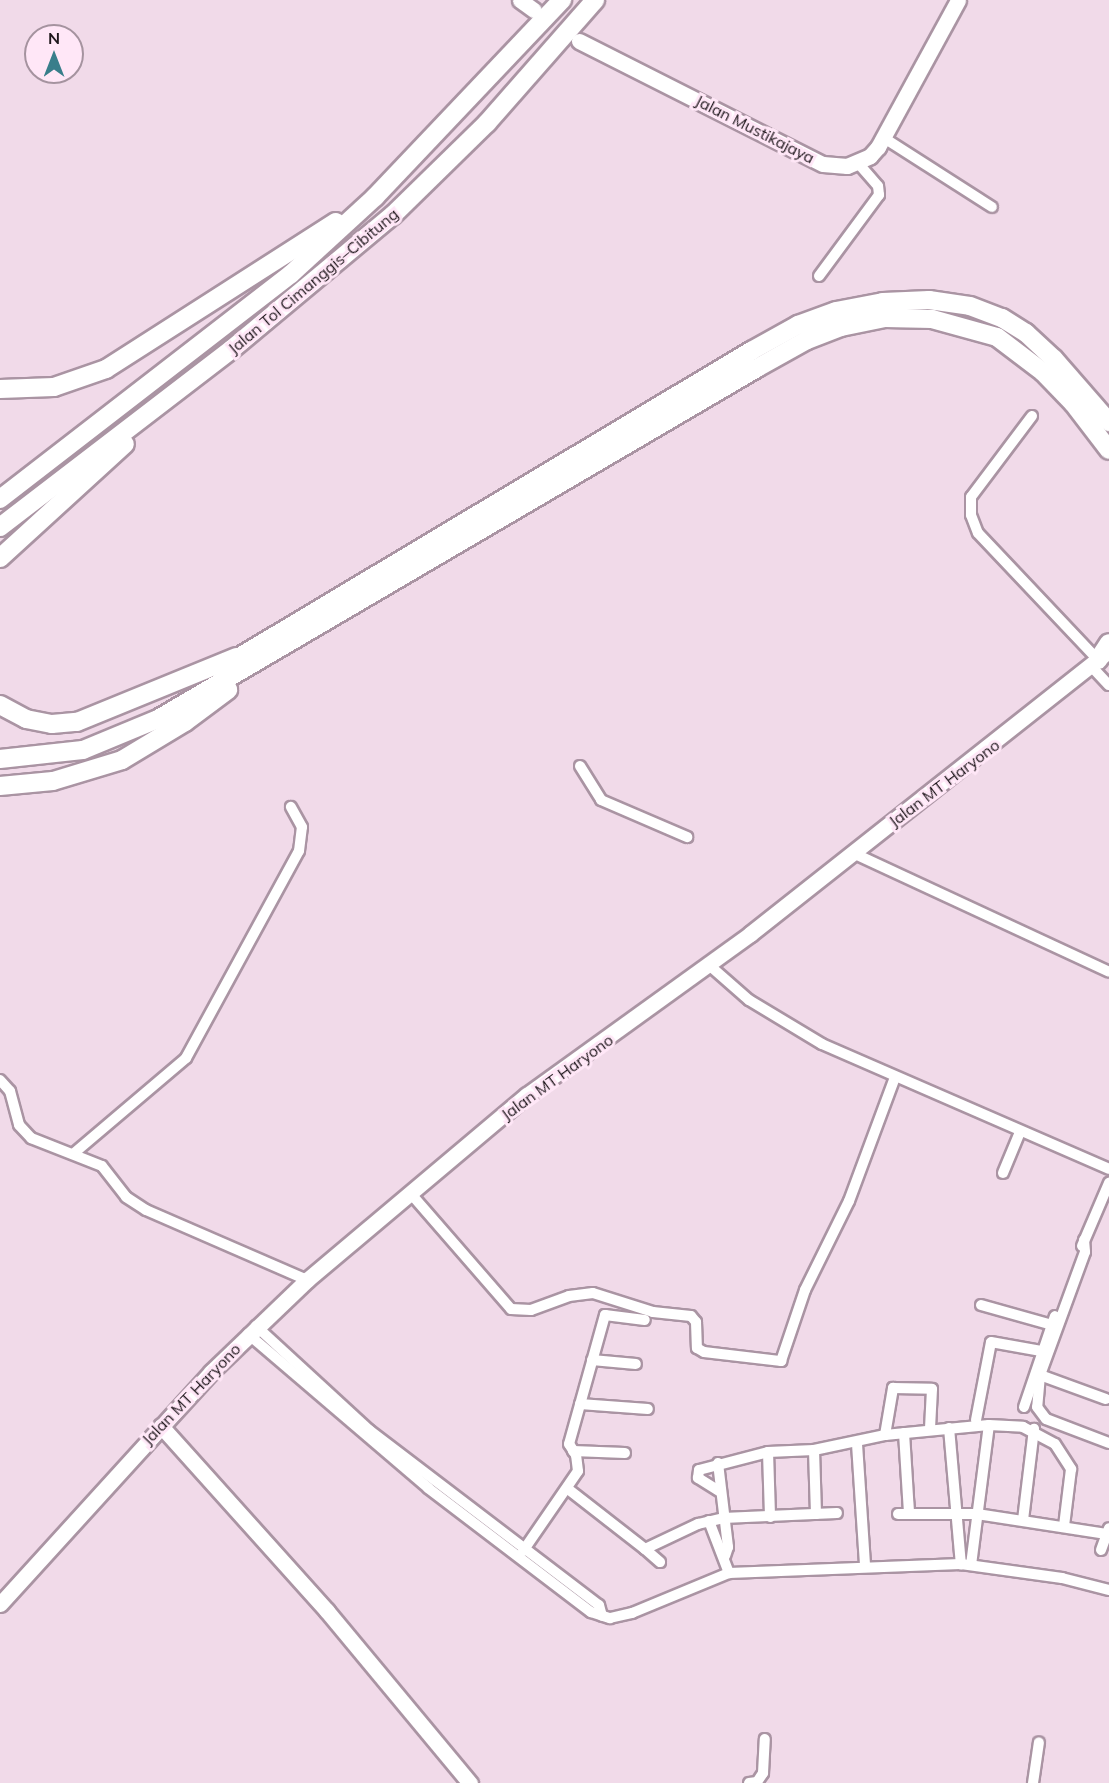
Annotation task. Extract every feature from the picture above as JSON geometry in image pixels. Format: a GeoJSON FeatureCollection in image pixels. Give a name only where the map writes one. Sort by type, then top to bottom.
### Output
{"type":"FeatureCollection","features":[{"type":"Feature","properties":{"kind":"highway","name":"Jalan Tol Cimanggis–Cibitung"},"geometry":{"type":"LineString","coordinates":[[0,499],[216,335],[375,197],[562,0]]}},
{"type":"Feature","properties":{"kind":"highway","name":"Jalan Tol Cimanggis–Cibitung"},"geometry":{"type":"LineString","coordinates":[[0,526],[232,349],[393,215],[487,123],[595,0]]}},
{"type":"Feature","properties":{"kind":"highway"},"geometry":{"type":"LineString","coordinates":[[0,389],[54,387],[106,369],[375,197]]}},
{"type":"Feature","properties":{"kind":"highway"},"geometry":{"type":"LineString","coordinates":[[0,747],[42,745],[113,728],[249,651],[798,325],[836,311],[883,302],[928,300],[970,306],[1026,333],[1073,403],[1109,450]]}},
{"type":"Feature","properties":{"kind":"highway"},"geometry":{"type":"LineString","coordinates":[[0,759],[43,757],[117,739],[159,719],[807,340],[842,327],[885,318],[932,319],[997,337],[1049,366],[1109,422]]}},
{"type":"Feature","properties":{"kind":"highway"},"geometry":{"type":"LineString","coordinates":[[0,558],[232,349]]}},
{"type":"Feature","properties":{"kind":"highway"},"geometry":{"type":"LineString","coordinates":[[0,786],[53,781],[122,760],[185,722],[301,636]]}},
{"type":"Feature","properties":{"kind":"highway"},"geometry":{"type":"LineString","coordinates":[[1099,659],[1109,643]]}},
{"type":"Feature","properties":{"kind":"highway"},"geometry":{"type":"LineString","coordinates":[[0,705],[26,719],[52,724],[77,722],[249,651]]}},
{"type":"Feature","properties":{"kind":"main road"},"geometry":{"type":"LineString","coordinates":[[520,0],[534,10]]}},
{"type":"Feature","properties":{"kind":"main road"},"geometry":{"type":"LineString","coordinates":[[858,162],[870,156],[884,138],[958,0]]}},
{"type":"Feature","properties":{"kind":"main road","name":"Jalan Mustikajaya"},"geometry":{"type":"LineString","coordinates":[[579,41],[823,164],[858,162]]}},
{"type":"Feature","properties":{"kind":"main road","name":"Jalan MT Haryono"},"geometry":{"type":"LineString","coordinates":[[0,1604],[161,1426],[252,1330],[307,1280],[412,1195],[527,1095],[709,965],[1099,659]]}},
{"type":"Feature","properties":{"kind":"main road"},"geometry":{"type":"LineString","coordinates":[[161,1426],[327,1611],[470,1783]]}},
{"type":"Feature","properties":{"kind":"street"},"geometry":{"type":"LineString","coordinates":[[884,138],[992,207]]}},
{"type":"Feature","properties":{"kind":"street"},"geometry":{"type":"LineString","coordinates":[[819,276],[879,195],[878,186],[858,162]]}},
{"type":"Feature","properties":{"kind":"street"},"geometry":{"type":"LineString","coordinates":[[1032,416],[971,497],[970,515],[978,533],[994,551],[1099,659],[1109,685]]}},
{"type":"Feature","properties":{"kind":"street"},"geometry":{"type":"LineString","coordinates":[[580,766],[601,800],[687,837]]}},
{"type":"Feature","properties":{"kind":"street"},"geometry":{"type":"LineString","coordinates":[[73,1154],[186,1058],[299,851],[302,827],[291,807]]}},
{"type":"Feature","properties":{"kind":"street"},"geometry":{"type":"LineString","coordinates":[[854,853],[1109,972]]}},
{"type":"Feature","properties":{"kind":"street"},"geometry":{"type":"LineString","coordinates":[[709,965],[749,1000],[788,1025],[895,1077],[1109,1169]]}},
{"type":"Feature","properties":{"kind":"street"},"geometry":{"type":"LineString","coordinates":[[412,1195],[511,1309],[531,1310],[569,1296],[592,1293],[653,1312],[691,1316],[696,1322],[697,1348],[704,1352],[781,1361],[805,1290],[865,1162],[895,1077]]}},
{"type":"Feature","properties":{"kind":"street"},"geometry":{"type":"LineString","coordinates":[[0,1080],[10,1091],[23,1132],[102,1166],[126,1197],[146,1210],[307,1280]]}},
{"type":"Feature","properties":{"kind":"street"},"geometry":{"type":"LineString","coordinates":[[1003,1173],[1020,1132]]}},
{"type":"Feature","properties":{"kind":"street"},"geometry":{"type":"LineString","coordinates":[[1024,1407],[1041,1351],[1109,1183]]}},
{"type":"Feature","properties":{"kind":"street"},"geometry":{"type":"LineString","coordinates":[[1084,1240],[1085,1252],[1040,1375],[1037,1407],[1046,1419],[1109,1443]]}},
{"type":"Feature","properties":{"kind":"street"},"geometry":{"type":"LineString","coordinates":[[981,1305],[1052,1325]]}},
{"type":"Feature","properties":{"kind":"street"},"geometry":{"type":"LineString","coordinates":[[522,1552],[568,1489],[578,1471],[569,1444],[604,1316],[645,1320]]}},
{"type":"Feature","properties":{"kind":"street"},"geometry":{"type":"LineString","coordinates":[[252,1330],[431,1485],[599,1605],[602,1616],[624,1617],[729,1573],[865,1565],[966,1564],[1062,1578],[1109,1590]]}},
{"type":"Feature","properties":{"kind":"street"},"geometry":{"type":"LineString","coordinates":[[976,1420],[991,1342],[1041,1351]]}},
{"type":"Feature","properties":{"kind":"street"},"geometry":{"type":"LineString","coordinates":[[592,1360],[636,1364]]}},
{"type":"Feature","properties":{"kind":"street"},"geometry":{"type":"LineString","coordinates":[[1040,1375],[1106,1399]]}},
{"type":"Feature","properties":{"kind":"street"},"geometry":{"type":"LineString","coordinates":[[885,1435],[893,1388],[932,1389],[930,1429]]}},
{"type":"Feature","properties":{"kind":"street"},"geometry":{"type":"LineString","coordinates":[[580,1404],[648,1409]]}},
{"type":"Feature","properties":{"kind":"street"},"geometry":{"type":"LineString","coordinates":[[966,1564],[977,1514],[989,1425]]}},
{"type":"Feature","properties":{"kind":"street"},"geometry":{"type":"LineString","coordinates":[[719,1491],[697,1476],[699,1470],[718,1463],[768,1452],[814,1450],[857,1443],[885,1435],[930,1429],[989,1425],[1034,1429],[1055,1444],[1071,1468],[1064,1526]]}},
{"type":"Feature","properties":{"kind":"street"},"geometry":{"type":"LineString","coordinates":[[949,1428],[954,1512],[966,1564]]}},
{"type":"Feature","properties":{"kind":"street"},"geometry":{"type":"LineString","coordinates":[[1023,1520],[1034,1429]]}},
{"type":"Feature","properties":{"kind":"street"},"geometry":{"type":"LineString","coordinates":[[904,1433],[903,1513],[954,1512],[1108,1530],[1101,1550]]}},
{"type":"Feature","properties":{"kind":"street"},"geometry":{"type":"LineString","coordinates":[[857,1443],[865,1565]]}},
{"type":"Feature","properties":{"kind":"street"},"geometry":{"type":"LineString","coordinates":[[814,1450],[816,1514]]}},
{"type":"Feature","properties":{"kind":"street"},"geometry":{"type":"LineString","coordinates":[[573,1451],[625,1453]]}},
{"type":"Feature","properties":{"kind":"street"},"geometry":{"type":"LineString","coordinates":[[768,1452],[770,1517]]}},
{"type":"Feature","properties":{"kind":"street"},"geometry":{"type":"LineString","coordinates":[[718,1463],[719,1491],[728,1547],[725,1556]]}},
{"type":"Feature","properties":{"kind":"street"},"geometry":{"type":"LineString","coordinates":[[568,1489],[660,1562]]}},
{"type":"Feature","properties":{"kind":"street"},"geometry":{"type":"LineString","coordinates":[[645,1549],[709,1521],[723,1518],[837,1513]]}},
{"type":"Feature","properties":{"kind":"street"},"geometry":{"type":"LineString","coordinates":[[709,1521],[725,1556],[729,1573]]}},
{"type":"Feature","properties":{"kind":"street"},"geometry":{"type":"LineString","coordinates":[[749,1783],[757,1782],[763,1773],[765,1739]]}},
{"type":"Feature","properties":{"kind":"street"},"geometry":{"type":"LineString","coordinates":[[1033,1783],[1039,1742]]}}]}
